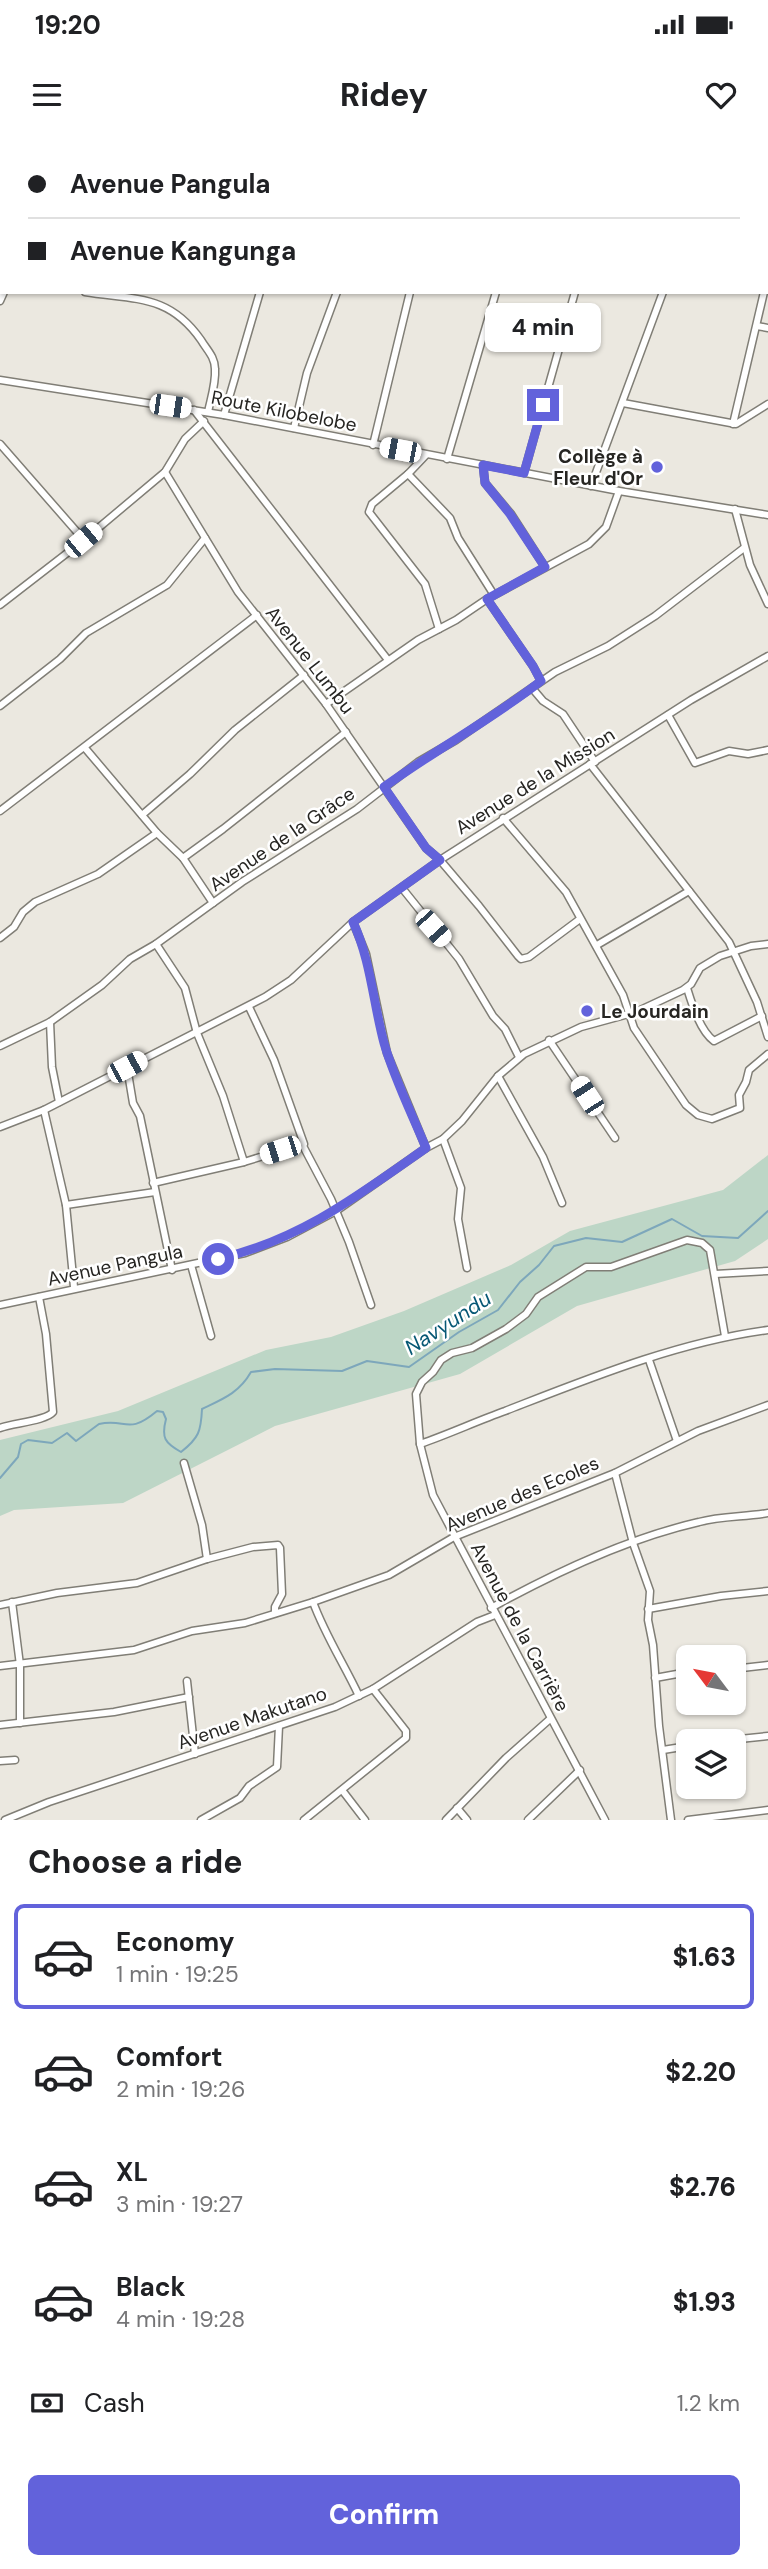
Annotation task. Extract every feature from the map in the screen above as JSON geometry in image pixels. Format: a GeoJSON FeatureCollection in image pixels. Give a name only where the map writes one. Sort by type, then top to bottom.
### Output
{"type":"FeatureCollection","features":[{"type":"Feature","properties":{"kind":"street"},"geometry":{"type":"LineString","coordinates":[[99,294],[153,302],[180,316],[215,362],[216,371],[208,412]]}},
{"type":"Feature","properties":{"kind":"street"},"geometry":{"type":"LineString","coordinates":[[224,415],[259,294]]}},
{"type":"Feature","properties":{"kind":"street"},"geometry":{"type":"LineString","coordinates":[[294,428],[310,365],[336,294]]}},
{"type":"Feature","properties":{"kind":"street"},"geometry":{"type":"LineString","coordinates":[[373,445],[410,294]]}},
{"type":"Feature","properties":{"kind":"street"},"geometry":{"type":"LineString","coordinates":[[447,459],[495,294]]}},
{"type":"Feature","properties":{"kind":"street"},"geometry":{"type":"LineString","coordinates":[[524,473],[574,294]]}},
{"type":"Feature","properties":{"kind":"street"},"geometry":{"type":"LineString","coordinates":[[591,486],[662,294]]}},
{"type":"Feature","properties":{"kind":"street"},"geometry":{"type":"LineString","coordinates":[[733,424],[764,294]]}},
{"type":"Feature","properties":{"kind":"street"},"geometry":{"type":"LineString","coordinates":[[757,326],[768,328]]}},
{"type":"Feature","properties":{"kind":"street","name":"Route Kilobelobe"},"geometry":{"type":"LineString","coordinates":[[0,380],[194,409],[591,486],[768,515]]}},
{"type":"Feature","properties":{"kind":"street"},"geometry":{"type":"LineString","coordinates":[[623,403],[733,424],[744,421],[768,404]]}},
{"type":"Feature","properties":{"kind":"street"},"geometry":{"type":"LineString","coordinates":[[194,409],[388,660]]}},
{"type":"Feature","properties":{"kind":"street"},"geometry":{"type":"LineString","coordinates":[[761,410],[768,414]]}},
{"type":"Feature","properties":{"kind":"street"},"geometry":{"type":"LineString","coordinates":[[0,604],[165,472],[185,439],[204,421]]}},
{"type":"Feature","properties":{"kind":"street"},"geometry":{"type":"LineString","coordinates":[[0,444],[83,540]]}},
{"type":"Feature","properties":{"kind":"street"},"geometry":{"type":"LineString","coordinates":[[426,455],[372,504],[369,512],[425,584],[439,629]]}},
{"type":"Feature","properties":{"kind":"street"},"geometry":{"type":"LineString","coordinates":[[483,465],[485,483],[510,514],[545,567]]}},
{"type":"Feature","properties":{"kind":"street","name":"Avenue Lumbu"},"geometry":{"type":"LineString","coordinates":[[165,472],[238,592],[326,704],[426,848],[480,905],[521,959],[528,957],[580,919]]}},
{"type":"Feature","properties":{"kind":"street"},"geometry":{"type":"LineString","coordinates":[[408,474],[450,518],[458,538],[494,595]]}},
{"type":"Feature","properties":{"kind":"street"},"geometry":{"type":"LineString","coordinates":[[326,704],[388,660],[487,599],[589,544],[602,533],[619,491]]}},
{"type":"Feature","properties":{"kind":"street"},"geometry":{"type":"LineString","coordinates":[[735,509],[744,548],[768,604]]}},
{"type":"Feature","properties":{"kind":"street"},"geometry":{"type":"LineString","coordinates":[[0,706],[60,659],[86,633],[167,585],[205,538]]}},
{"type":"Feature","properties":{"kind":"street","name":"Avenue de la Grâce"},"geometry":{"type":"LineString","coordinates":[[0,1046],[50,1022],[103,985],[130,959],[156,944],[242,882],[357,808],[418,762],[456,740],[541,681],[608,646],[655,616],[744,548]]}},
{"type":"Feature","properties":{"kind":"street"},"geometry":{"type":"LineString","coordinates":[[487,599],[541,681]]}},
{"type":"Feature","properties":{"kind":"street"},"geometry":{"type":"LineString","coordinates":[[0,811],[257,615]]}},
{"type":"Feature","properties":{"kind":"street","name":"Avenue de la Mission"},"geometry":{"type":"LineString","coordinates":[[0,1127],[44,1110],[249,1007],[291,979],[353,922],[440,860],[667,715],[768,656]]}},
{"type":"Feature","properties":{"kind":"street"},"geometry":{"type":"LineString","coordinates":[[142,815],[190,774],[235,730],[304,675]]}},
{"type":"Feature","properties":{"kind":"street"},"geometry":{"type":"LineString","coordinates":[[532,688],[543,701],[563,714],[592,763],[734,951],[762,1016],[768,1037]]}},
{"type":"Feature","properties":{"kind":"street"},"geometry":{"type":"LineString","coordinates":[[667,715],[695,763],[729,751],[748,754],[768,750]]}},
{"type":"Feature","properties":{"kind":"street"},"geometry":{"type":"LineString","coordinates":[[183,858],[223,830],[346,732]]}},
{"type":"Feature","properties":{"kind":"street"},"geometry":{"type":"LineString","coordinates":[[85,748],[157,832],[183,858],[213,904]]}},
{"type":"Feature","properties":{"kind":"street"},"geometry":{"type":"LineString","coordinates":[[503,818],[564,889],[624,995],[628,1014],[639,1036],[691,1110],[705,1118],[721,1117],[740,1108],[742,1104],[739,1094],[749,1070],[768,1054]]}},
{"type":"Feature","properties":{"kind":"street"},"geometry":{"type":"LineString","coordinates":[[0,938],[14,927],[23,912],[35,902],[98,874],[157,832]]}},
{"type":"Feature","properties":{"kind":"street"},"geometry":{"type":"LineString","coordinates":[[402,888],[459,959],[493,1016],[505,1029],[519,1057]]}},
{"type":"Feature","properties":{"kind":"street"},"geometry":{"type":"LineString","coordinates":[[597,945],[689,891]]}},
{"type":"Feature","properties":{"kind":"street"},"geometry":{"type":"LineString","coordinates":[[353,922],[361,938],[387,1053],[426,1148]]}},
{"type":"Feature","properties":{"kind":"street"},"geometry":{"type":"LineString","coordinates":[[156,944],[185,988],[197,1033],[223,1096],[244,1162]]}},
{"type":"Feature","properties":{"kind":"street","name":"Avenue Pangula"},"geometry":{"type":"LineString","coordinates":[[0,1305],[74,1287],[172,1270],[245,1253],[274,1243],[336,1211],[443,1139],[462,1121],[498,1076],[519,1057],[549,1040],[588,1024],[628,1014],[687,988],[700,968],[720,956],[768,944]]}},
{"type":"Feature","properties":{"kind":"street"},"geometry":{"type":"LineString","coordinates":[[687,988],[703,1027],[714,1041],[762,1016]]}},
{"type":"Feature","properties":{"kind":"street"},"geometry":{"type":"LineString","coordinates":[[249,1007],[274,1060],[303,1144],[349,1242],[370,1305]]}},
{"type":"Feature","properties":{"kind":"street"},"geometry":{"type":"LineString","coordinates":[[50,1022],[52,1067],[59,1102]]}},
{"type":"Feature","properties":{"kind":"street"},"geometry":{"type":"LineString","coordinates":[[549,1040],[615,1138]]}},
{"type":"Feature","properties":{"kind":"street"},"geometry":{"type":"LineString","coordinates":[[127,1067],[172,1270]]}},
{"type":"Feature","properties":{"kind":"street"},"geometry":{"type":"LineString","coordinates":[[498,1076],[539,1149],[562,1203]]}},
{"type":"Feature","properties":{"kind":"street"},"geometry":{"type":"LineString","coordinates":[[44,1110],[66,1205],[74,1287]]}},
{"type":"Feature","properties":{"kind":"street"},"geometry":{"type":"LineString","coordinates":[[443,1139],[461,1188],[458,1219],[467,1268]]}},
{"type":"Feature","properties":{"kind":"street"},"geometry":{"type":"LineString","coordinates":[[153,1183],[244,1162],[303,1144]]}},
{"type":"Feature","properties":{"kind":"street"},"geometry":{"type":"LineString","coordinates":[[66,1205],[155,1192]]}},
{"type":"Feature","properties":{"kind":"street","name":"Avenue de la Carrière"},"geometry":{"type":"LineString","coordinates":[[605,1820],[433,1494],[420,1444],[415,1394],[441,1360],[452,1353],[472,1348],[506,1329],[526,1314],[538,1297],[586,1267],[611,1267],[687,1240],[702,1243],[710,1250],[715,1274]]}},
{"type":"Feature","properties":{"kind":"street"},"geometry":{"type":"LineString","coordinates":[[191,1265],[211,1336]]}},
{"type":"Feature","properties":{"kind":"street"},"geometry":{"type":"LineString","coordinates":[[726,1336],[715,1274],[768,1271]]}},
{"type":"Feature","properties":{"kind":"street"},"geometry":{"type":"LineString","coordinates":[[0,1428],[29,1419],[46,1418],[53,1412],[46,1334],[39,1297]]}},
{"type":"Feature","properties":{"kind":"street"},"geometry":{"type":"LineString","coordinates":[[420,1444],[649,1360],[726,1336],[768,1330]]}},
{"type":"Feature","properties":{"kind":"street"},"geometry":{"type":"LineString","coordinates":[[649,1360],[677,1441]]}},
{"type":"Feature","properties":{"kind":"street","name":"Avenue des Ecoles"},"geometry":{"type":"LineString","coordinates":[[0,1666],[134,1650],[192,1631],[245,1623],[313,1602],[389,1575],[454,1537],[615,1473],[677,1441],[768,1405]]}},
{"type":"Feature","properties":{"kind":"street"},"geometry":{"type":"LineString","coordinates":[[184,1463],[202,1525],[207,1559]]}},
{"type":"Feature","properties":{"kind":"street"},"geometry":{"type":"LineString","coordinates":[[615,1473],[633,1543],[649,1586],[648,1609],[671,1820]]}},
{"type":"Feature","properties":{"kind":"street","name":"Avenue Makutano"},"geometry":{"type":"LineString","coordinates":[[5,1820],[48,1802],[279,1726],[359,1696],[561,1571],[699,1521],[768,1513]]}},
{"type":"Feature","properties":{"kind":"street"},"geometry":{"type":"LineString","coordinates":[[0,1605],[57,1593],[136,1583],[207,1559],[253,1547],[279,1545],[282,1594],[275,1613]]}},
{"type":"Feature","properties":{"kind":"street"},"geometry":{"type":"LineString","coordinates":[[648,1609],[768,1591]]}},
{"type":"Feature","properties":{"kind":"street"},"geometry":{"type":"LineString","coordinates":[[12,1602],[20,1665],[20,1723]]}},
{"type":"Feature","properties":{"kind":"street"},"geometry":{"type":"LineString","coordinates":[[313,1602],[326,1634],[359,1696]]}},
{"type":"Feature","properties":{"kind":"street"},"geometry":{"type":"LineString","coordinates":[[746,1668],[768,1665]]}},
{"type":"Feature","properties":{"kind":"street"},"geometry":{"type":"LineString","coordinates":[[655,1678],[676,1674]]}},
{"type":"Feature","properties":{"kind":"street"},"geometry":{"type":"LineString","coordinates":[[187,1681],[195,1754]]}},
{"type":"Feature","properties":{"kind":"street"},"geometry":{"type":"LineString","coordinates":[[304,1820],[407,1735],[373,1689]]}},
{"type":"Feature","properties":{"kind":"street"},"geometry":{"type":"LineString","coordinates":[[0,1725],[114,1712],[189,1697]]}},
{"type":"Feature","properties":{"kind":"street"},"geometry":{"type":"LineString","coordinates":[[446,1820],[506,1758],[550,1719]]}},
{"type":"Feature","properties":{"kind":"street"},"geometry":{"type":"LineString","coordinates":[[201,1820],[240,1798],[249,1786],[277,1766],[279,1726]]}},
{"type":"Feature","properties":{"kind":"street"},"geometry":{"type":"LineString","coordinates":[[746,1738],[768,1736]]}},
{"type":"Feature","properties":{"kind":"street"},"geometry":{"type":"LineString","coordinates":[[663,1750],[676,1748]]}},
{"type":"Feature","properties":{"kind":"street"},"geometry":{"type":"LineString","coordinates":[[0,1761],[15,1760]]}},
{"type":"Feature","properties":{"kind":"street"},"geometry":{"type":"LineString","coordinates":[[528,1820],[580,1770]]}},
{"type":"Feature","properties":{"kind":"street"},"geometry":{"type":"LineString","coordinates":[[342,1790],[365,1820]]}},
{"type":"Feature","properties":{"kind":"street"},"geometry":{"type":"LineString","coordinates":[[457,1808],[467,1820]]}},
{"type":"Feature","properties":{"kind":"street"},"geometry":{"type":"LineString","coordinates":[[688,1820],[768,1810]]}},
{"type":"Feature","properties":{"kind":"green space"},"geometry":{"type":"Polygon","coordinates":[[[768,1155],[768,1239],[735,1261],[577,1306],[460,1374],[275,1426],[123,1503],[14,1510],[0,1516],[0,1440],[118,1411],[266,1350],[331,1337],[404,1311],[511,1265],[570,1231],[723,1190],[768,1155]]]}},
{"type":"Feature","properties":{"kind":"waterway","name":"Navyundu"},"geometry":{"type":"LineString","coordinates":[[0,1478],[18,1457],[21,1444],[28,1440],[52,1443],[67,1433],[76,1441],[99,1424],[133,1425],[157,1411],[163,1412],[166,1419],[166,1439],[181,1452],[198,1434],[202,1409],[236,1390],[251,1372],[275,1369],[342,1371],[367,1361],[409,1367],[459,1332],[498,1310],[554,1246],[586,1238],[622,1242],[672,1219],[702,1236],[738,1238],[768,1211]]}},
{"type":"Feature","properties":{"kind":"place","name":"Collège à Fleur d'Or"},"geometry":{"type":"Point","coordinates":[657,467]}},
{"type":"Feature","properties":{"kind":"place","name":"Le Jourdain"},"geometry":{"type":"Point","coordinates":[587,1011]}},
{"type":"Feature","properties":{"kind":"route"},"geometry":{"type":"LineString","coordinates":[[218,1259],[257,1249],[302,1230],[336,1211],[426,1148],[387,1053],[361,938],[353,922],[440,860],[426,848],[384,787],[541,681],[487,599],[545,567],[510,514],[485,483],[483,465],[524,473],[543,405]]}}]}
